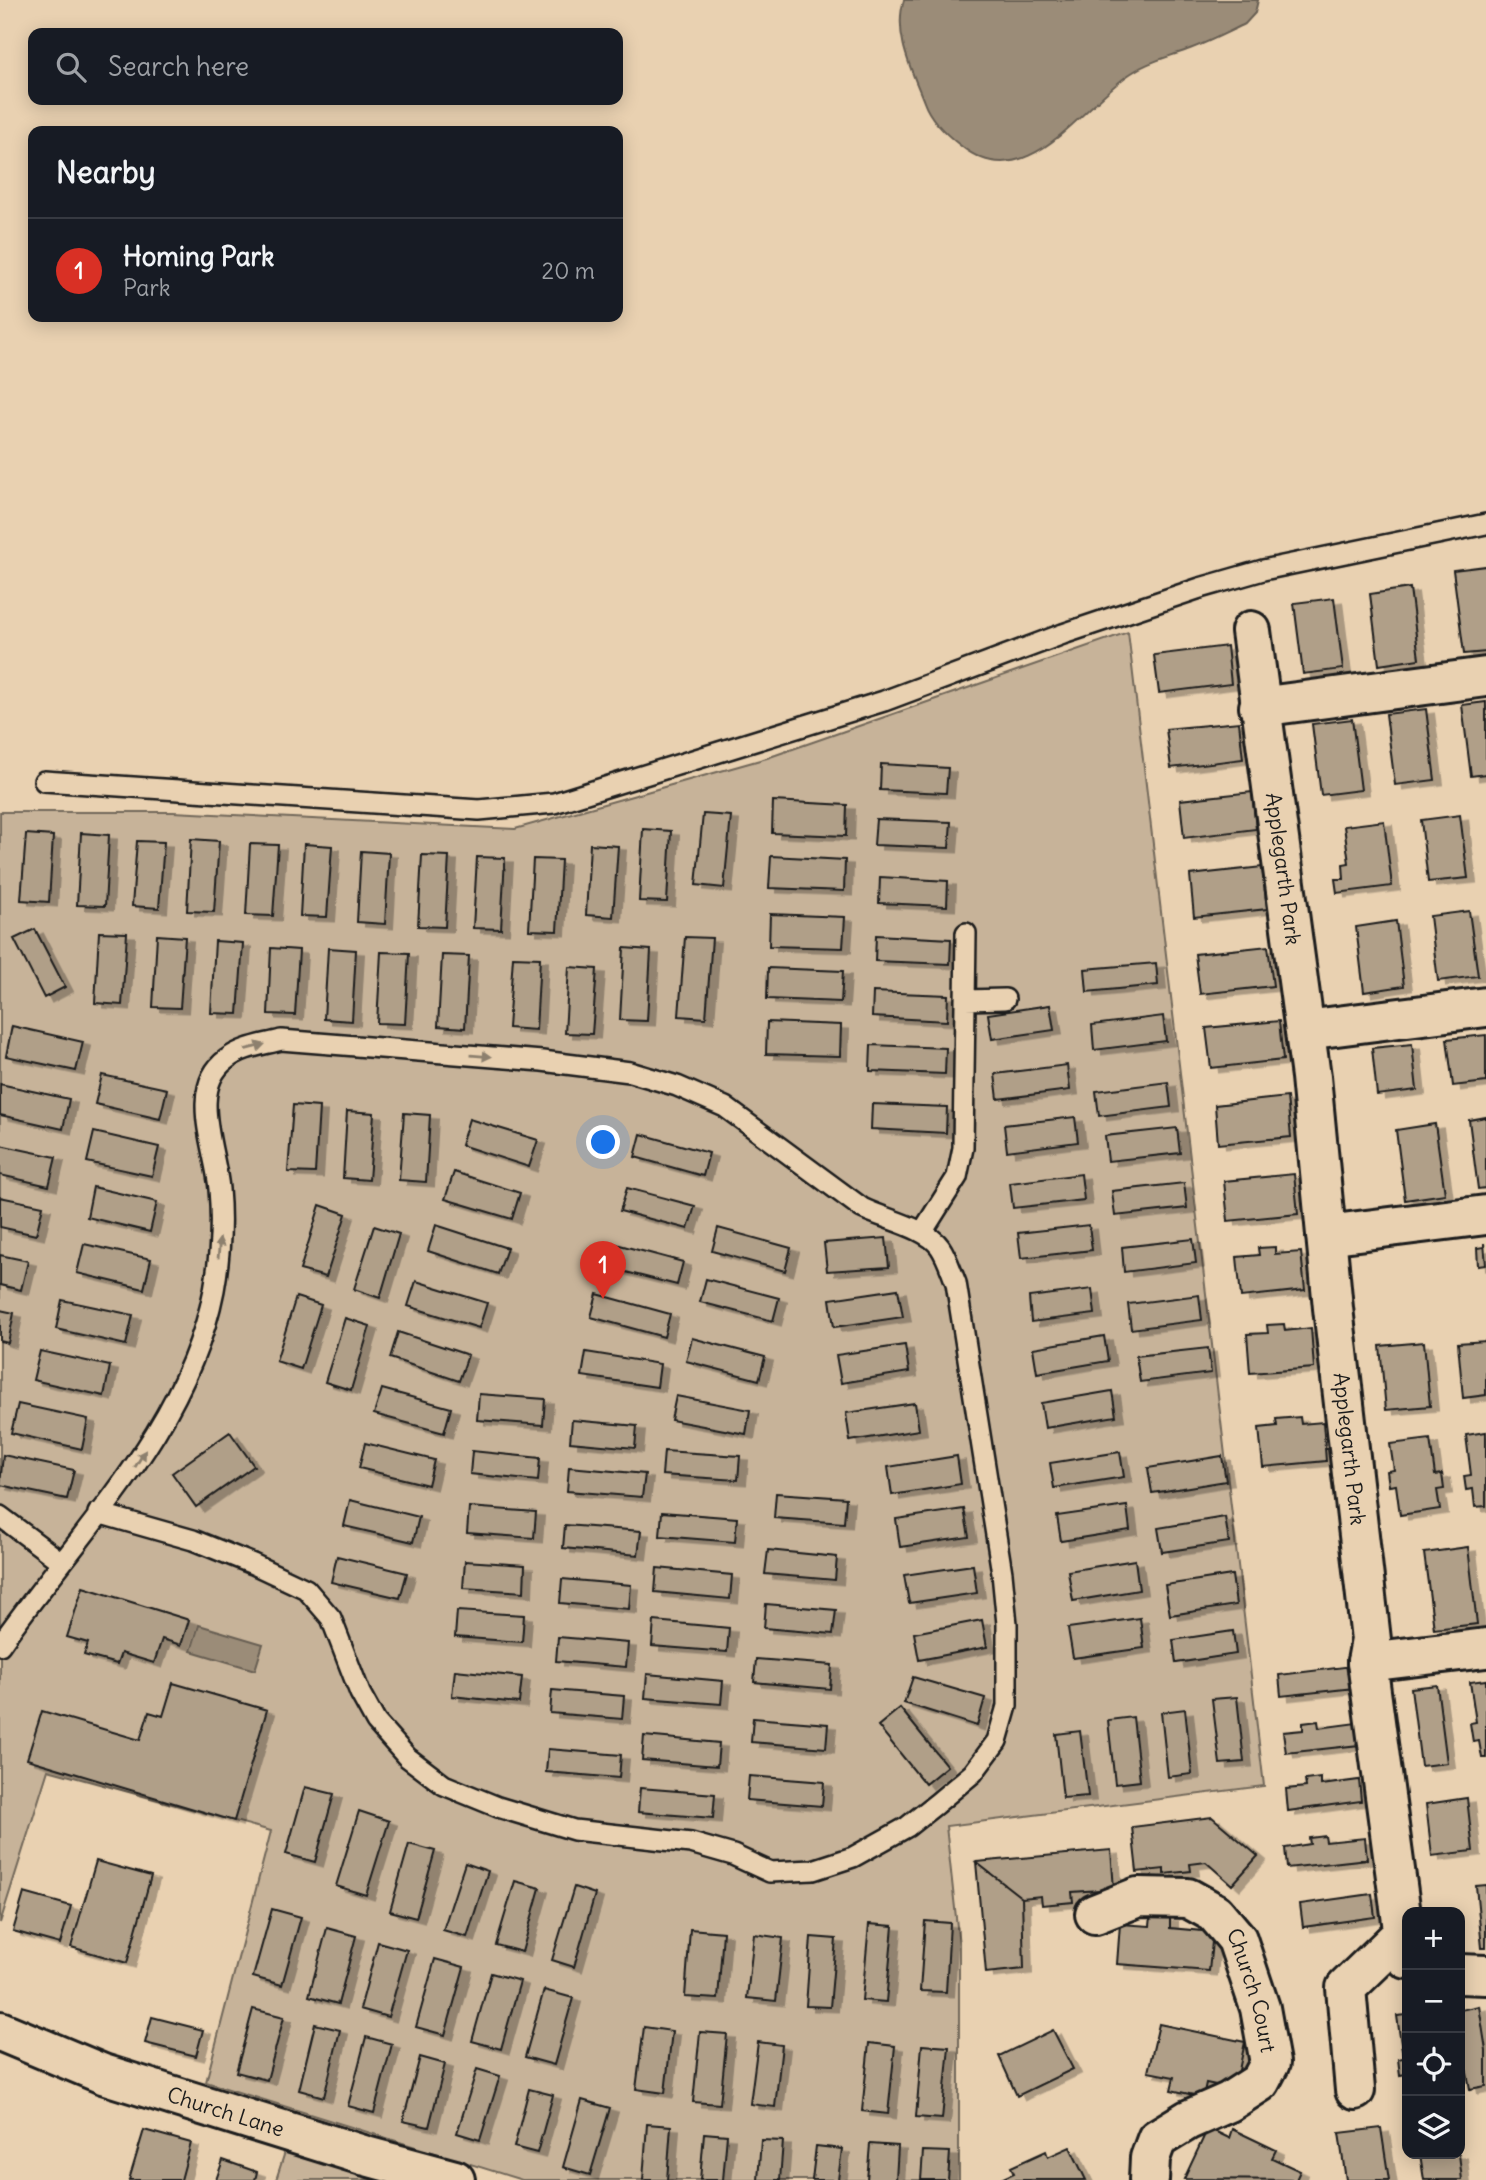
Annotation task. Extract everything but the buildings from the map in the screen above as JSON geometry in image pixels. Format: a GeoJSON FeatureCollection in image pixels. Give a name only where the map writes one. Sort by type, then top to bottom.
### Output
{"type":"FeatureCollection","features":[{"type":"Feature","properties":{"kind":"street","name":"Applegarth Park"},"geometry":{"type":"LineString","coordinates":[[1251,631],[1259,707],[1305,1030],[1371,1640],[1367,1662],[1402,1931]]}},
{"type":"Feature","properties":{"kind":"street"},"geometry":{"type":"LineString","coordinates":[[1259,707],[1486,677]]}},
{"type":"Feature","properties":{"kind":"street"},"geometry":{"type":"LineString","coordinates":[[1305,1030],[1486,1007]]}},
{"type":"Feature","properties":{"kind":"street"},"geometry":{"type":"LineString","coordinates":[[1326,1236],[1486,1215]]}},
{"type":"Feature","properties":{"kind":"street"},"geometry":{"type":"LineString","coordinates":[[1367,1662],[1486,1648]]}},
{"type":"Feature","properties":{"kind":"street","name":"Church Court"},"geometry":{"type":"LineString","coordinates":[[1095,1914],[1139,1897],[1188,1898],[1215,1913],[1237,1938],[1260,2008],[1270,2063],[1260,2082],[1229,2102],[1188,2120],[1157,2138],[1150,2158],[1149,2180]]}},
{"type":"Feature","properties":{"kind":"street","name":"Applegarth Park"},"geometry":{"type":"LineString","coordinates":[[1354,2090],[1346,1988],[1402,1947]]}},
{"type":"Feature","properties":{"kind":"street"},"geometry":{"type":"LineString","coordinates":[[1465,1974],[1486,1975]]}},
{"type":"Feature","properties":{"kind":"street","name":"Church Lane"},"geometry":{"type":"LineString","coordinates":[[0,2031],[103,2074],[366,2156],[455,2180]]}},
{"type":"Feature","properties":{"kind":"lane"},"geometry":{"type":"LineString","coordinates":[[44,780],[480,810],[554,803],[884,701],[1063,634],[1200,588],[1263,570],[1486,524]]}},
{"type":"Feature","properties":{"kind":"lane"},"geometry":{"type":"LineString","coordinates":[[923,1231],[957,1177],[963,1148],[966,933]]}},
{"type":"Feature","properties":{"kind":"lane"},"geometry":{"type":"LineString","coordinates":[[965,1000],[1005,999]]}},
{"type":"Feature","properties":{"kind":"lane"},"geometry":{"type":"LineString","coordinates":[[0,1645],[60,1560],[98,1513],[136,1466],[174,1402],[195,1350],[214,1291],[220,1243],[219,1189],[205,1103],[212,1076],[226,1059],[246,1049],[281,1040],[542,1061],[630,1072],[677,1086],[725,1107],[862,1208],[887,1221],[923,1231],[940,1246],[958,1296],[1002,1573],[1007,1625],[1007,1706],[997,1741],[973,1773],[907,1827],[840,1861],[813,1870],[770,1871],[733,1855],[691,1843],[574,1830],[498,1807],[444,1785],[407,1757],[376,1722],[360,1693],[331,1618],[306,1589],[253,1563],[193,1540],[98,1513]]}},
{"type":"Feature","properties":{"kind":"lane"},"geometry":{"type":"LineString","coordinates":[[0,1516],[60,1560]]}},
{"type":"Feature","properties":{"kind":"shaded area"},"geometry":{"type":"Polygon","coordinates":[[[904,0],[1258,0],[1255,13],[1245,24],[1139,68],[1114,86],[1053,141],[1031,154],[1009,162],[986,160],[961,146],[930,115],[909,65],[902,39],[901,13],[904,0]]]}},
{"type":"Feature","properties":{"kind":"shaded area"},"geometry":{"type":"Polygon","coordinates":[[[1128,632],[1264,1786],[946,1826],[959,1945],[959,2180],[522,2180],[206,2082],[271,1831],[48,1770],[0,1923],[0,812],[173,812],[515,829],[767,758],[1128,632]]]}},
{"type":"Feature","properties":{"kind":"shaded area"},"geometry":{"type":"Polygon","coordinates":[[[199,1625],[263,1644],[255,1670],[191,1651],[199,1625]]]}},
{"type":"Feature","properties":{"kind":"shaded area"},"geometry":{"type":"Polygon","coordinates":[[[285,2152],[398,2180],[276,2180],[285,2152]]]}},
{"type":"Feature","properties":{"kind":"place","name":"Homing Park"},"geometry":{"type":"Point","coordinates":[603,1299]}}]}
